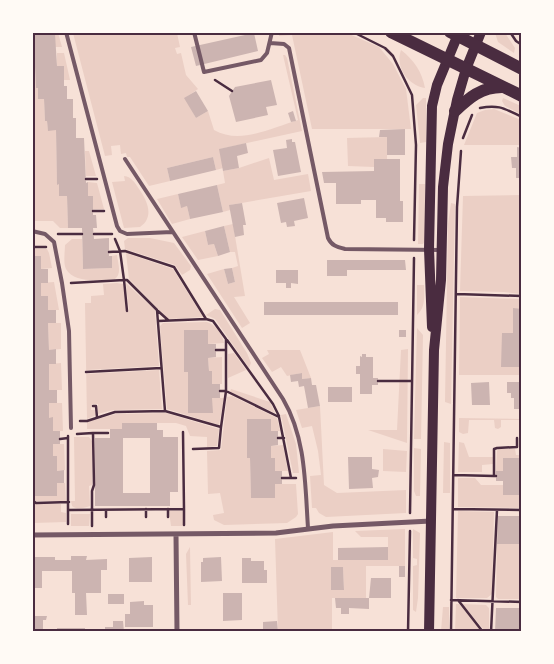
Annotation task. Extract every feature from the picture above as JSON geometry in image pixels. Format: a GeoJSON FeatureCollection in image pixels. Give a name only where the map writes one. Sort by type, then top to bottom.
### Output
{"type":"FeatureCollection","features":[{"type":"Feature","properties":{"kind":"main road"},"geometry":{"type":"LineString","coordinates":[[391,32],[522,96]]}},
{"type":"Feature","properties":{"kind":"main road"},"geometry":{"type":"LineString","coordinates":[[429,632],[434,350],[440,287],[444,187],[448,144],[455,111],[466,69],[481,32]]}},
{"type":"Feature","properties":{"kind":"main road"},"geometry":{"type":"LineString","coordinates":[[434,350],[430,309],[429,250],[432,106],[436,85],[455,34],[522,69]]}},
{"type":"Feature","properties":{"kind":"main road"},"geometry":{"type":"LineString","coordinates":[[455,111],[476,93],[502,86]]}},
{"type":"Feature","properties":{"kind":"street"},"geometry":{"type":"LineString","coordinates":[[32,535],[276,533],[308,528],[431,521]]}},
{"type":"Feature","properties":{"kind":"street"},"geometry":{"type":"LineString","coordinates":[[176,535],[178,632]]}},
{"type":"Feature","properties":{"kind":"lane"},"geometry":{"type":"LineString","coordinates":[[66,32],[116,226],[120,232],[127,234],[172,232]]}},
{"type":"Feature","properties":{"kind":"lane"},"geometry":{"type":"LineString","coordinates":[[194,32],[204,72],[261,60],[266,56],[272,32]]}},
{"type":"Feature","properties":{"kind":"lane"},"geometry":{"type":"LineString","coordinates":[[270,42],[284,44],[289,48],[328,238],[331,243],[334,246],[345,249],[441,250]]}},
{"type":"Feature","properties":{"kind":"lane"},"geometry":{"type":"LineString","coordinates":[[125,160],[293,417],[302,447],[308,528]]}},
{"type":"Feature","properties":{"kind":"lane"},"geometry":{"type":"LineString","coordinates":[[32,231],[50,237],[55,247],[69,331],[71,428]]}},
{"type":"Feature","properties":{"kind":"path"},"geometry":{"type":"LineString","coordinates":[[353,32],[385,48],[393,56],[412,95],[416,146],[408,632]]}},
{"type":"Feature","properties":{"kind":"path"},"geometry":{"type":"LineString","coordinates":[[510,32],[516,41],[522,45]]}},
{"type":"Feature","properties":{"kind":"path"},"geometry":{"type":"LineString","coordinates":[[204,72],[232,91]]}},
{"type":"Feature","properties":{"kind":"path"},"geometry":{"type":"LineString","coordinates":[[462,142],[474,109],[493,106],[504,108],[522,117]]}},
{"type":"Feature","properties":{"kind":"path"},"geometry":{"type":"LineString","coordinates":[[451,632],[457,207],[461,151]]}},
{"type":"Feature","properties":{"kind":"path"},"geometry":{"type":"LineString","coordinates":[[86,180],[98,179],[96,172]]}},
{"type":"Feature","properties":{"kind":"path"},"geometry":{"type":"LineString","coordinates":[[94,211],[106,212],[104,204]]}},
{"type":"Feature","properties":{"kind":"path"},"geometry":{"type":"LineString","coordinates":[[110,226],[120,251],[127,310]]}},
{"type":"Feature","properties":{"kind":"path"},"geometry":{"type":"LineString","coordinates":[[50,237],[60,234],[82,234]]}},
{"type":"Feature","properties":{"kind":"path"},"geometry":{"type":"LineString","coordinates":[[94,234],[112,234]]}},
{"type":"Feature","properties":{"kind":"path"},"geometry":{"type":"LineString","coordinates":[[109,252],[125,251],[174,267],[206,319]]}},
{"type":"Feature","properties":{"kind":"path"},"geometry":{"type":"LineString","coordinates":[[62,283],[127,280],[168,320]]}},
{"type":"Feature","properties":{"kind":"path"},"geometry":{"type":"LineString","coordinates":[[457,294],[522,296]]}},
{"type":"Feature","properties":{"kind":"path"},"geometry":{"type":"LineString","coordinates":[[156,310],[165,411]]}},
{"type":"Feature","properties":{"kind":"path"},"geometry":{"type":"LineString","coordinates":[[158,321],[206,319],[213,321],[273,404],[279,417],[291,478]]}},
{"type":"Feature","properties":{"kind":"path"},"geometry":{"type":"LineString","coordinates":[[193,449],[219,448],[226,391],[226,339]]}},
{"type":"Feature","properties":{"kind":"path"},"geometry":{"type":"LineString","coordinates":[[216,350],[226,350]]}},
{"type":"Feature","properties":{"kind":"path"},"geometry":{"type":"LineString","coordinates":[[86,372],[161,368]]}},
{"type":"Feature","properties":{"kind":"path"},"geometry":{"type":"LineString","coordinates":[[378,381],[412,381]]}},
{"type":"Feature","properties":{"kind":"path"},"geometry":{"type":"LineString","coordinates":[[220,391],[226,391],[279,417]]}},
{"type":"Feature","properties":{"kind":"path"},"geometry":{"type":"LineString","coordinates":[[93,406],[96,406],[97,417]]}},
{"type":"Feature","properties":{"kind":"path"},"geometry":{"type":"LineString","coordinates":[[71,420],[87,421],[115,412],[165,411],[221,427]]}},
{"type":"Feature","properties":{"kind":"path"},"geometry":{"type":"LineString","coordinates":[[183,432],[185,535]]}},
{"type":"Feature","properties":{"kind":"path"},"geometry":{"type":"LineString","coordinates":[[92,535],[92,491],[94,485],[93,433]]}},
{"type":"Feature","properties":{"kind":"path"},"geometry":{"type":"LineString","coordinates":[[78,434],[108,433]]}},
{"type":"Feature","properties":{"kind":"path"},"geometry":{"type":"LineString","coordinates":[[60,524],[69,524],[68,434]]}},
{"type":"Feature","properties":{"kind":"path"},"geometry":{"type":"LineString","coordinates":[[60,439],[68,438]]}},
{"type":"Feature","properties":{"kind":"path"},"geometry":{"type":"LineString","coordinates":[[278,438],[284,438]]}},
{"type":"Feature","properties":{"kind":"path"},"geometry":{"type":"LineString","coordinates":[[454,475],[495,476],[494,450],[497,448],[517,447],[517,438]]}},
{"type":"Feature","properties":{"kind":"path"},"geometry":{"type":"LineString","coordinates":[[64,477],[69,477]]}},
{"type":"Feature","properties":{"kind":"path"},"geometry":{"type":"LineString","coordinates":[[282,478],[298,478]]}},
{"type":"Feature","properties":{"kind":"path"},"geometry":{"type":"LineString","coordinates":[[32,500],[36,503],[69,502]]}},
{"type":"Feature","properties":{"kind":"path"},"geometry":{"type":"LineString","coordinates":[[146,509],[146,517]]}},
{"type":"Feature","properties":{"kind":"path"},"geometry":{"type":"LineString","coordinates":[[168,509],[168,517]]}},
{"type":"Feature","properties":{"kind":"path"},"geometry":{"type":"LineString","coordinates":[[69,510],[184,509]]}},
{"type":"Feature","properties":{"kind":"path"},"geometry":{"type":"LineString","coordinates":[[453,509],[522,510]]}},
{"type":"Feature","properties":{"kind":"path"},"geometry":{"type":"LineString","coordinates":[[106,510],[106,517]]}},
{"type":"Feature","properties":{"kind":"path"},"geometry":{"type":"LineString","coordinates":[[491,632],[496,510]]}},
{"type":"Feature","properties":{"kind":"path"},"geometry":{"type":"LineString","coordinates":[[515,510],[515,516]]}},
{"type":"Feature","properties":{"kind":"path"},"geometry":{"type":"LineString","coordinates":[[452,600],[522,602]]}},
{"type":"Feature","properties":{"kind":"path"},"geometry":{"type":"LineString","coordinates":[[458,600],[483,632]]}},
{"type":"Feature","properties":{"kind":"path"},"geometry":{"type":"LineString","coordinates":[[514,602],[514,608]]}},
{"type":"Feature","properties":{"kind":"shaded area"},"geometry":{"type":"Polygon","coordinates":[[[32,33],[58,33],[62,47],[55,47],[55,34],[32,33]]]}},
{"type":"Feature","properties":{"kind":"shaded area"},"geometry":{"type":"Polygon","coordinates":[[[73,33],[177,33],[180,47],[175,48],[177,54],[181,53],[186,75],[198,89],[185,98],[196,118],[208,111],[214,130],[234,136],[256,134],[298,120],[283,55],[285,55],[302,131],[220,149],[223,168],[216,170],[213,157],[167,168],[170,181],[149,186],[130,157],[127,157],[126,153],[121,154],[120,145],[111,146],[112,155],[105,156],[73,33]]]}},
{"type":"Feature","properties":{"kind":"shaded area"},"geometry":{"type":"Polygon","coordinates":[[[279,33],[347,33],[379,47],[393,64],[406,89],[411,129],[312,129],[292,35],[279,36],[279,33]]]}},
{"type":"Feature","properties":{"kind":"shaded area"},"geometry":{"type":"Polygon","coordinates":[[[495,33],[505,33],[515,48],[514,53],[498,42],[495,33]]]}},
{"type":"Feature","properties":{"kind":"shaded area"},"geometry":{"type":"Polygon","coordinates":[[[401,50],[417,67],[425,88],[413,83],[404,75],[400,63],[401,50]]]}},
{"type":"Feature","properties":{"kind":"shaded area"},"geometry":{"type":"Polygon","coordinates":[[[57,53],[64,53],[70,80],[64,80],[64,66],[57,66],[57,53]]]}},
{"type":"Feature","properties":{"kind":"shaded area"},"geometry":{"type":"Polygon","coordinates":[[[32,67],[35,67],[38,99],[44,99],[45,121],[47,121],[48,130],[56,130],[57,184],[59,184],[59,196],[67,196],[68,228],[60,228],[53,221],[33,221],[32,67]]]}},
{"type":"Feature","properties":{"kind":"shaded area"},"geometry":{"type":"Polygon","coordinates":[[[423,98],[426,98],[426,142],[420,143],[416,105],[423,98]]]}},
{"type":"Feature","properties":{"kind":"shaded area"},"geometry":{"type":"Polygon","coordinates":[[[503,98],[521,106],[521,114],[505,106],[502,101],[503,98]]]}},
{"type":"Feature","properties":{"kind":"shaded area"},"geometry":{"type":"Polygon","coordinates":[[[494,109],[521,120],[521,145],[464,145],[477,113],[494,109]]]}},
{"type":"Feature","properties":{"kind":"shaded area"},"geometry":{"type":"Polygon","coordinates":[[[387,137],[387,159],[374,159],[374,167],[348,166],[347,138],[387,137]]]}},
{"type":"Feature","properties":{"kind":"shaded area"},"geometry":{"type":"Polygon","coordinates":[[[85,151],[89,151],[96,176],[86,176],[85,151]]]}},
{"type":"Feature","properties":{"kind":"shaded area"},"geometry":{"type":"Polygon","coordinates":[[[269,158],[274,180],[308,174],[311,191],[230,205],[230,210],[223,212],[217,185],[225,183],[223,171],[269,158]]]}},
{"type":"Feature","properties":{"kind":"shaded area"},"geometry":{"type":"Polygon","coordinates":[[[124,176],[135,183],[147,203],[147,218],[140,227],[124,228],[112,182],[125,181],[124,176]]]}},
{"type":"Feature","properties":{"kind":"shaded area"},"geometry":{"type":"Polygon","coordinates":[[[88,182],[97,183],[104,209],[93,209],[93,196],[88,196],[88,182]]]}},
{"type":"Feature","properties":{"kind":"shaded area"},"geometry":{"type":"Polygon","coordinates":[[[419,184],[425,184],[425,241],[423,244],[418,244],[419,184]]]}},
{"type":"Feature","properties":{"kind":"shaded area"},"geometry":{"type":"Polygon","coordinates":[[[178,194],[181,207],[187,206],[190,219],[172,224],[157,199],[178,194]]]}},
{"type":"Feature","properties":{"kind":"shaded area"},"geometry":{"type":"Polygon","coordinates":[[[521,195],[521,294],[460,291],[463,196],[521,195]]]}},
{"type":"Feature","properties":{"kind":"shaded area"},"geometry":{"type":"Polygon","coordinates":[[[451,203],[455,204],[451,404],[445,402],[448,224],[451,203]]]}},
{"type":"Feature","properties":{"kind":"shaded area"},"geometry":{"type":"Polygon","coordinates":[[[233,224],[245,296],[234,297],[250,323],[242,328],[207,274],[224,269],[228,284],[235,282],[232,268],[238,266],[235,252],[230,252],[224,226],[233,224]]]}},
{"type":"Feature","properties":{"kind":"shaded area"},"geometry":{"type":"Polygon","coordinates":[[[205,231],[208,245],[214,244],[218,256],[198,260],[182,237],[205,231]]]}},
{"type":"Feature","properties":{"kind":"shaded area"},"geometry":{"type":"Polygon","coordinates":[[[128,238],[150,238],[174,243],[191,266],[190,270],[182,275],[175,265],[125,249],[124,241],[128,238]]]}},
{"type":"Feature","properties":{"kind":"shaded area"},"geometry":{"type":"Polygon","coordinates":[[[72,239],[82,239],[83,269],[112,268],[112,256],[117,255],[119,268],[117,277],[115,279],[88,280],[70,274],[65,264],[65,245],[72,239]]]}},
{"type":"Feature","properties":{"kind":"shaded area"},"geometry":{"type":"Polygon","coordinates":[[[33,249],[47,249],[52,268],[41,269],[41,256],[33,256],[33,249]]]}},
{"type":"Feature","properties":{"kind":"shaded area"},"geometry":{"type":"Polygon","coordinates":[[[126,253],[173,269],[203,317],[168,319],[129,279],[126,253]]]}},
{"type":"Feature","properties":{"kind":"shaded area"},"geometry":{"type":"Polygon","coordinates":[[[54,282],[59,310],[48,310],[48,296],[41,296],[41,283],[54,282]]]}},
{"type":"Feature","properties":{"kind":"shaded area"},"geometry":{"type":"Polygon","coordinates":[[[126,283],[155,310],[159,366],[86,370],[85,303],[91,303],[91,296],[104,295],[103,284],[123,284],[126,311],[129,311],[126,283]]]}},
{"type":"Feature","properties":{"kind":"shaded area"},"geometry":{"type":"Polygon","coordinates":[[[417,285],[424,285],[424,301],[417,315],[417,285]]]}},
{"type":"Feature","properties":{"kind":"shaded area"},"geometry":{"type":"Polygon","coordinates":[[[460,297],[521,299],[521,309],[513,309],[513,333],[502,333],[502,367],[521,367],[521,375],[459,375],[460,297]]]}},
{"type":"Feature","properties":{"kind":"shaded area"},"geometry":{"type":"Polygon","coordinates":[[[215,309],[220,310],[247,353],[251,363],[249,368],[215,319],[206,315],[215,309]]]}},
{"type":"Feature","properties":{"kind":"shaded area"},"geometry":{"type":"Polygon","coordinates":[[[207,322],[218,330],[224,343],[208,344],[208,330],[184,330],[184,371],[188,372],[188,413],[212,413],[212,398],[224,398],[219,425],[167,409],[160,326],[163,323],[207,322]]]}},
{"type":"Feature","properties":{"kind":"shaded area"},"geometry":{"type":"Polygon","coordinates":[[[48,323],[61,323],[61,349],[49,350],[48,323]]]}},
{"type":"Feature","properties":{"kind":"shaded area"},"geometry":{"type":"Polygon","coordinates":[[[417,328],[423,335],[421,439],[414,439],[417,328]]]}},
{"type":"Feature","properties":{"kind":"shaded area"},"geometry":{"type":"Polygon","coordinates":[[[408,349],[407,443],[368,430],[397,430],[401,350],[408,349]]]}},
{"type":"Feature","properties":{"kind":"shaded area"},"geometry":{"type":"Polygon","coordinates":[[[267,350],[300,350],[311,378],[302,379],[301,373],[287,376],[281,367],[272,372],[262,358],[269,354],[267,350]]]}},
{"type":"Feature","properties":{"kind":"shaded area"},"geometry":{"type":"Polygon","coordinates":[[[234,353],[246,370],[228,378],[228,354],[234,353]]]}},
{"type":"Feature","properties":{"kind":"shaded area"},"geometry":{"type":"Polygon","coordinates":[[[222,357],[222,384],[212,384],[212,372],[209,371],[208,358],[222,357]]]}},
{"type":"Feature","properties":{"kind":"shaded area"},"geometry":{"type":"Polygon","coordinates":[[[61,363],[62,390],[49,390],[49,364],[61,363]]]}},
{"type":"Feature","properties":{"kind":"shaded area"},"geometry":{"type":"Polygon","coordinates":[[[159,370],[162,409],[113,410],[98,414],[98,404],[92,404],[91,410],[96,410],[96,415],[87,419],[86,374],[159,370]]]}},
{"type":"Feature","properties":{"kind":"shaded area"},"geometry":{"type":"Polygon","coordinates":[[[231,389],[270,402],[275,413],[230,392],[231,389]]]}},
{"type":"Feature","properties":{"kind":"shaded area"},"geometry":{"type":"Polygon","coordinates":[[[232,396],[277,418],[280,431],[271,431],[270,419],[247,419],[247,458],[250,458],[251,497],[275,498],[275,484],[296,484],[298,514],[287,523],[224,525],[214,520],[213,515],[224,513],[220,493],[208,494],[207,451],[221,450],[227,397],[232,396]]]}},
{"type":"Feature","properties":{"kind":"shaded area"},"geometry":{"type":"Polygon","coordinates":[[[49,403],[62,403],[63,431],[53,431],[53,418],[49,418],[49,403]]]}},
{"type":"Feature","properties":{"kind":"shaded area"},"geometry":{"type":"Polygon","coordinates":[[[320,406],[324,485],[337,493],[406,490],[406,513],[326,517],[319,513],[316,508],[312,508],[310,476],[321,475],[318,451],[312,426],[302,428],[296,410],[320,406]]]}},
{"type":"Feature","properties":{"kind":"shaded area"},"geometry":{"type":"Polygon","coordinates":[[[166,413],[219,429],[217,446],[207,447],[207,437],[190,436],[186,426],[176,423],[122,423],[122,429],[87,429],[87,422],[116,414],[166,413]]]}},
{"type":"Feature","properties":{"kind":"shaded area"},"geometry":{"type":"Polygon","coordinates":[[[286,414],[296,444],[299,473],[293,473],[281,415],[286,414]]]}},
{"type":"Feature","properties":{"kind":"shaded area"},"geometry":{"type":"Polygon","coordinates":[[[459,418],[522,420],[501,420],[501,427],[498,429],[495,428],[494,420],[469,420],[468,433],[463,434],[459,432],[459,418]]]}},
{"type":"Feature","properties":{"kind":"shaded area"},"geometry":{"type":"Polygon","coordinates":[[[74,437],[89,437],[92,441],[92,485],[89,486],[90,506],[81,508],[72,506],[71,501],[75,501],[74,437]]]}},
{"type":"Feature","properties":{"kind":"shaded area"},"geometry":{"type":"Polygon","coordinates":[[[444,442],[450,443],[450,493],[443,493],[444,442]]]}},
{"type":"Feature","properties":{"kind":"shaded area"},"geometry":{"type":"Polygon","coordinates":[[[459,442],[464,443],[469,457],[493,457],[493,464],[482,465],[482,472],[458,472],[459,442]]]}},
{"type":"Feature","properties":{"kind":"shaded area"},"geometry":{"type":"Polygon","coordinates":[[[53,444],[64,444],[65,470],[57,471],[53,456],[53,444]]]}},
{"type":"Feature","properties":{"kind":"shaded area"},"geometry":{"type":"Polygon","coordinates":[[[283,445],[288,471],[275,471],[271,458],[271,446],[283,445]]]}},
{"type":"Feature","properties":{"kind":"shaded area"},"geometry":{"type":"Polygon","coordinates":[[[414,448],[421,449],[420,496],[416,496],[414,491],[414,448]]]}},
{"type":"Feature","properties":{"kind":"shaded area"},"geometry":{"type":"Polygon","coordinates":[[[383,449],[407,451],[406,472],[383,471],[383,449]]]}},
{"type":"Feature","properties":{"kind":"shaded area"},"geometry":{"type":"Polygon","coordinates":[[[498,449],[515,449],[516,455],[521,455],[521,458],[503,458],[503,471],[496,471],[498,449]]]}},
{"type":"Feature","properties":{"kind":"shaded area"},"geometry":{"type":"Polygon","coordinates":[[[32,457],[33,496],[57,483],[65,483],[66,501],[36,501],[33,499],[32,457]]]}},
{"type":"Feature","properties":{"kind":"shaded area"},"geometry":{"type":"Polygon","coordinates":[[[458,478],[475,478],[481,485],[503,485],[503,495],[521,495],[521,508],[458,507],[458,478]]]}},
{"type":"Feature","properties":{"kind":"shaded area"},"geometry":{"type":"Polygon","coordinates":[[[32,503],[61,504],[61,512],[66,513],[66,522],[33,523],[32,503]]]}},
{"type":"Feature","properties":{"kind":"shaded area"},"geometry":{"type":"Polygon","coordinates":[[[169,511],[183,511],[183,526],[171,526],[169,511]]]}},
{"type":"Feature","properties":{"kind":"shaded area"},"geometry":{"type":"Polygon","coordinates":[[[458,511],[494,512],[492,594],[487,598],[456,598],[458,511]]]}},
{"type":"Feature","properties":{"kind":"shaded area"},"geometry":{"type":"Polygon","coordinates":[[[71,514],[90,514],[89,526],[71,526],[71,514]]]}},
{"type":"Feature","properties":{"kind":"shaded area"},"geometry":{"type":"Polygon","coordinates":[[[405,529],[405,566],[366,566],[366,598],[332,598],[332,631],[278,631],[275,539],[333,532],[333,560],[388,560],[388,537],[361,537],[355,531],[405,529]],[[331,567],[332,590],[344,589],[343,567],[331,567]]]}},
{"type":"Feature","properties":{"kind":"shaded area"},"geometry":{"type":"Polygon","coordinates":[[[413,529],[420,533],[416,612],[413,610],[413,566],[417,565],[417,559],[413,558],[413,529]]]}},
{"type":"Feature","properties":{"kind":"shaded area"},"geometry":{"type":"Polygon","coordinates":[[[497,544],[521,544],[521,599],[498,599],[496,597],[497,544]]]}},
{"type":"Feature","properties":{"kind":"shaded area"},"geometry":{"type":"Polygon","coordinates":[[[190,547],[191,605],[188,605],[186,554],[190,547]]]}},
{"type":"Feature","properties":{"kind":"shaded area"},"geometry":{"type":"Polygon","coordinates":[[[456,604],[459,604],[482,631],[455,632],[456,604]]]}},
{"type":"Feature","properties":{"kind":"shaded area"},"geometry":{"type":"Polygon","coordinates":[[[462,604],[486,605],[489,608],[489,631],[485,631],[462,604]]]}},
{"type":"Feature","properties":{"kind":"shaded area"},"geometry":{"type":"Polygon","coordinates":[[[443,607],[449,607],[449,631],[441,631],[443,607]]]}},
{"type":"Feature","properties":{"kind":"building"},"geometry":{"type":"Polygon","coordinates":[[[254,33],[258,51],[196,66],[191,47],[254,33]]]}},
{"type":"Feature","properties":{"kind":"building"},"geometry":{"type":"Polygon","coordinates":[[[32,34],[55,34],[57,66],[64,66],[64,86],[67,86],[67,99],[73,99],[73,118],[76,118],[76,138],[84,138],[88,196],[93,196],[93,215],[96,215],[97,228],[93,228],[94,239],[109,238],[109,256],[112,256],[112,268],[83,269],[82,228],[68,228],[67,196],[59,196],[59,184],[57,185],[56,130],[48,131],[47,121],[45,121],[44,99],[38,99],[35,67],[32,67],[32,34]]]}},
{"type":"Feature","properties":{"kind":"building"},"geometry":{"type":"Polygon","coordinates":[[[271,80],[277,105],[266,107],[268,115],[236,122],[229,96],[235,87],[271,80]]]}},
{"type":"Feature","properties":{"kind":"building"},"geometry":{"type":"Polygon","coordinates":[[[196,91],[208,111],[196,118],[184,98],[196,91]]]}},
{"type":"Feature","properties":{"kind":"building"},"geometry":{"type":"Polygon","coordinates":[[[293,111],[296,121],[291,122],[288,113],[293,111]]]}},
{"type":"Feature","properties":{"kind":"building"},"geometry":{"type":"Polygon","coordinates":[[[405,129],[405,155],[387,155],[387,137],[379,137],[380,130],[405,129]]]}},
{"type":"Feature","properties":{"kind":"building"},"geometry":{"type":"Polygon","coordinates":[[[292,139],[292,142],[295,142],[301,172],[278,176],[273,150],[287,148],[286,140],[292,139]]]}},
{"type":"Feature","properties":{"kind":"building"},"geometry":{"type":"Polygon","coordinates":[[[246,143],[248,153],[237,156],[239,168],[223,171],[219,149],[246,143]]]}},
{"type":"Feature","properties":{"kind":"building"},"geometry":{"type":"Polygon","coordinates":[[[517,147],[522,148],[522,178],[516,178],[516,168],[512,168],[511,157],[517,157],[517,147]]]}},
{"type":"Feature","properties":{"kind":"building"},"geometry":{"type":"Polygon","coordinates":[[[213,157],[216,170],[170,181],[167,168],[213,157]]]}},
{"type":"Feature","properties":{"kind":"building"},"geometry":{"type":"Polygon","coordinates":[[[374,159],[400,159],[400,201],[403,201],[403,222],[386,222],[386,218],[376,218],[376,200],[361,200],[361,204],[336,204],[336,183],[324,183],[322,172],[374,171],[374,159]]]}},
{"type":"Feature","properties":{"kind":"building"},"geometry":{"type":"Polygon","coordinates":[[[217,185],[223,212],[190,219],[187,206],[181,208],[178,194],[217,185]]]}},
{"type":"Feature","properties":{"kind":"building"},"geometry":{"type":"Polygon","coordinates":[[[304,198],[308,218],[294,221],[295,226],[287,227],[286,222],[281,223],[277,203],[304,198]]]}},
{"type":"Feature","properties":{"kind":"building"},"geometry":{"type":"Polygon","coordinates":[[[242,203],[246,225],[243,225],[244,235],[235,237],[229,205],[242,203]]]}},
{"type":"Feature","properties":{"kind":"building"},"geometry":{"type":"Polygon","coordinates":[[[224,226],[230,252],[218,256],[214,244],[208,245],[205,231],[224,226]]]}},
{"type":"Feature","properties":{"kind":"building"},"geometry":{"type":"Polygon","coordinates":[[[32,256],[41,256],[41,269],[48,269],[48,283],[41,283],[41,296],[48,296],[48,310],[56,310],[56,323],[48,323],[49,350],[56,349],[56,364],[49,364],[49,390],[57,390],[57,403],[49,403],[49,418],[53,417],[53,431],[60,431],[60,444],[53,444],[53,456],[57,456],[57,471],[64,470],[64,483],[57,483],[57,496],[33,496],[32,256]]]}},
{"type":"Feature","properties":{"kind":"building"},"geometry":{"type":"Polygon","coordinates":[[[327,260],[405,260],[406,270],[347,270],[347,276],[327,276],[327,260]]]}},
{"type":"Feature","properties":{"kind":"building"},"geometry":{"type":"Polygon","coordinates":[[[232,268],[235,282],[228,284],[224,269],[232,268]]]}},
{"type":"Feature","properties":{"kind":"building"},"geometry":{"type":"Polygon","coordinates":[[[276,270],[298,270],[298,284],[291,283],[291,288],[286,288],[286,283],[276,283],[276,270]]]}},
{"type":"Feature","properties":{"kind":"building"},"geometry":{"type":"Polygon","coordinates":[[[264,302],[398,302],[398,315],[264,315],[264,302]]]}},
{"type":"Feature","properties":{"kind":"building"},"geometry":{"type":"Polygon","coordinates":[[[513,308],[522,309],[522,367],[501,367],[502,333],[513,333],[513,308]]]}},
{"type":"Feature","properties":{"kind":"building"},"geometry":{"type":"Polygon","coordinates":[[[184,330],[208,330],[208,344],[216,344],[216,357],[208,358],[209,371],[212,371],[212,384],[220,384],[220,398],[212,398],[213,413],[188,413],[188,372],[184,372],[184,330]]]}},
{"type":"Feature","properties":{"kind":"building"},"geometry":{"type":"Polygon","coordinates":[[[399,330],[406,330],[406,337],[399,337],[399,330]]]}},
{"type":"Feature","properties":{"kind":"building"},"geometry":{"type":"Polygon","coordinates":[[[362,354],[366,354],[366,357],[373,357],[373,378],[378,378],[378,385],[372,385],[372,394],[360,394],[360,374],[356,374],[356,366],[360,366],[360,356],[362,357],[362,354]]]}},
{"type":"Feature","properties":{"kind":"building"},"geometry":{"type":"Polygon","coordinates":[[[302,373],[302,379],[311,378],[312,385],[316,385],[320,406],[308,408],[304,386],[299,387],[298,381],[291,382],[290,375],[302,373]]]}},
{"type":"Feature","properties":{"kind":"building"},"geometry":{"type":"Polygon","coordinates":[[[489,382],[490,405],[472,405],[471,383],[489,382]]]}},
{"type":"Feature","properties":{"kind":"building"},"geometry":{"type":"Polygon","coordinates":[[[507,382],[522,382],[522,409],[514,409],[514,398],[511,398],[511,393],[507,393],[507,382]]]}},
{"type":"Feature","properties":{"kind":"building"},"geometry":{"type":"Polygon","coordinates":[[[328,387],[352,387],[352,402],[328,402],[328,387]]]}},
{"type":"Feature","properties":{"kind":"building"},"geometry":{"type":"Polygon","coordinates":[[[247,419],[271,419],[271,431],[278,431],[278,445],[271,446],[271,458],[275,458],[275,471],[282,471],[282,484],[275,484],[275,498],[251,498],[250,458],[247,458],[247,419]]]}},
{"type":"Feature","properties":{"kind":"building"},"geometry":{"type":"Polygon","coordinates":[[[122,423],[157,423],[157,430],[163,430],[163,437],[178,437],[178,492],[170,492],[170,506],[95,506],[95,438],[110,438],[110,429],[122,429],[122,423]],[[123,438],[123,493],[150,493],[150,438],[123,438]]]}},
{"type":"Feature","properties":{"kind":"building"},"geometry":{"type":"Polygon","coordinates":[[[348,457],[372,457],[372,469],[379,470],[378,477],[372,478],[373,488],[349,489],[348,457]]]}},
{"type":"Feature","properties":{"kind":"building"},"geometry":{"type":"Polygon","coordinates":[[[503,458],[522,458],[522,495],[503,495],[503,481],[496,481],[496,471],[503,471],[503,458]]]}},
{"type":"Feature","properties":{"kind":"building"},"geometry":{"type":"Polygon","coordinates":[[[498,516],[522,516],[522,544],[497,544],[498,516]]]}},
{"type":"Feature","properties":{"kind":"building"},"geometry":{"type":"Polygon","coordinates":[[[388,547],[388,560],[338,560],[338,548],[388,547]]]}},
{"type":"Feature","properties":{"kind":"building"},"geometry":{"type":"Polygon","coordinates":[[[71,556],[87,556],[86,560],[107,559],[107,570],[101,570],[101,593],[86,593],[87,615],[75,615],[72,571],[42,571],[42,588],[32,588],[32,557],[55,557],[55,560],[71,560],[71,556]]]}},
{"type":"Feature","properties":{"kind":"building"},"geometry":{"type":"Polygon","coordinates":[[[152,557],[152,582],[129,582],[129,558],[152,557]]]}},
{"type":"Feature","properties":{"kind":"building"},"geometry":{"type":"Polygon","coordinates":[[[221,557],[222,581],[201,582],[201,562],[203,562],[203,558],[221,557]]]}},
{"type":"Feature","properties":{"kind":"building"},"geometry":{"type":"Polygon","coordinates":[[[242,558],[251,558],[251,561],[264,561],[264,570],[267,570],[267,583],[242,583],[242,558]]]}},
{"type":"Feature","properties":{"kind":"building"},"geometry":{"type":"Polygon","coordinates":[[[399,566],[405,566],[405,577],[399,577],[399,566]]]}},
{"type":"Feature","properties":{"kind":"building"},"geometry":{"type":"Polygon","coordinates":[[[331,567],[343,567],[344,590],[331,590],[331,567]]]}},
{"type":"Feature","properties":{"kind":"building"},"geometry":{"type":"Polygon","coordinates":[[[371,578],[391,578],[391,598],[369,598],[371,578]]]}},
{"type":"Feature","properties":{"kind":"building"},"geometry":{"type":"Polygon","coordinates":[[[223,593],[242,593],[242,620],[223,621],[223,593]]]}},
{"type":"Feature","properties":{"kind":"building"},"geometry":{"type":"Polygon","coordinates":[[[108,594],[124,594],[124,604],[108,604],[108,594]]]}},
{"type":"Feature","properties":{"kind":"building"},"geometry":{"type":"Polygon","coordinates":[[[335,598],[369,598],[369,609],[349,608],[349,614],[341,614],[341,608],[336,608],[335,598]]]}},
{"type":"Feature","properties":{"kind":"building"},"geometry":{"type":"Polygon","coordinates":[[[144,601],[144,605],[153,605],[153,627],[125,627],[125,614],[130,614],[130,602],[144,601]]]}},
{"type":"Feature","properties":{"kind":"building"},"geometry":{"type":"Polygon","coordinates":[[[496,608],[522,608],[522,632],[495,632],[496,608]]]}},
{"type":"Feature","properties":{"kind":"building"},"geometry":{"type":"Polygon","coordinates":[[[32,616],[47,616],[46,620],[43,620],[43,632],[32,632],[32,616]]]}},
{"type":"Feature","properties":{"kind":"building"},"geometry":{"type":"Polygon","coordinates":[[[113,621],[123,621],[124,632],[105,632],[105,627],[113,627],[113,621]]]}},
{"type":"Feature","properties":{"kind":"building"},"geometry":{"type":"Polygon","coordinates":[[[277,621],[278,632],[267,632],[267,629],[263,630],[263,622],[277,621]]]}},
{"type":"Feature","properties":{"kind":"building"},"geometry":{"type":"Polygon","coordinates":[[[57,628],[85,628],[85,632],[57,632],[57,628]]]}},
{"type":"Feature","properties":{"kind":"building"},"geometry":{"type":"Polygon","coordinates":[[[227,629],[227,632],[200,632],[200,630],[227,629]]]}}]}
